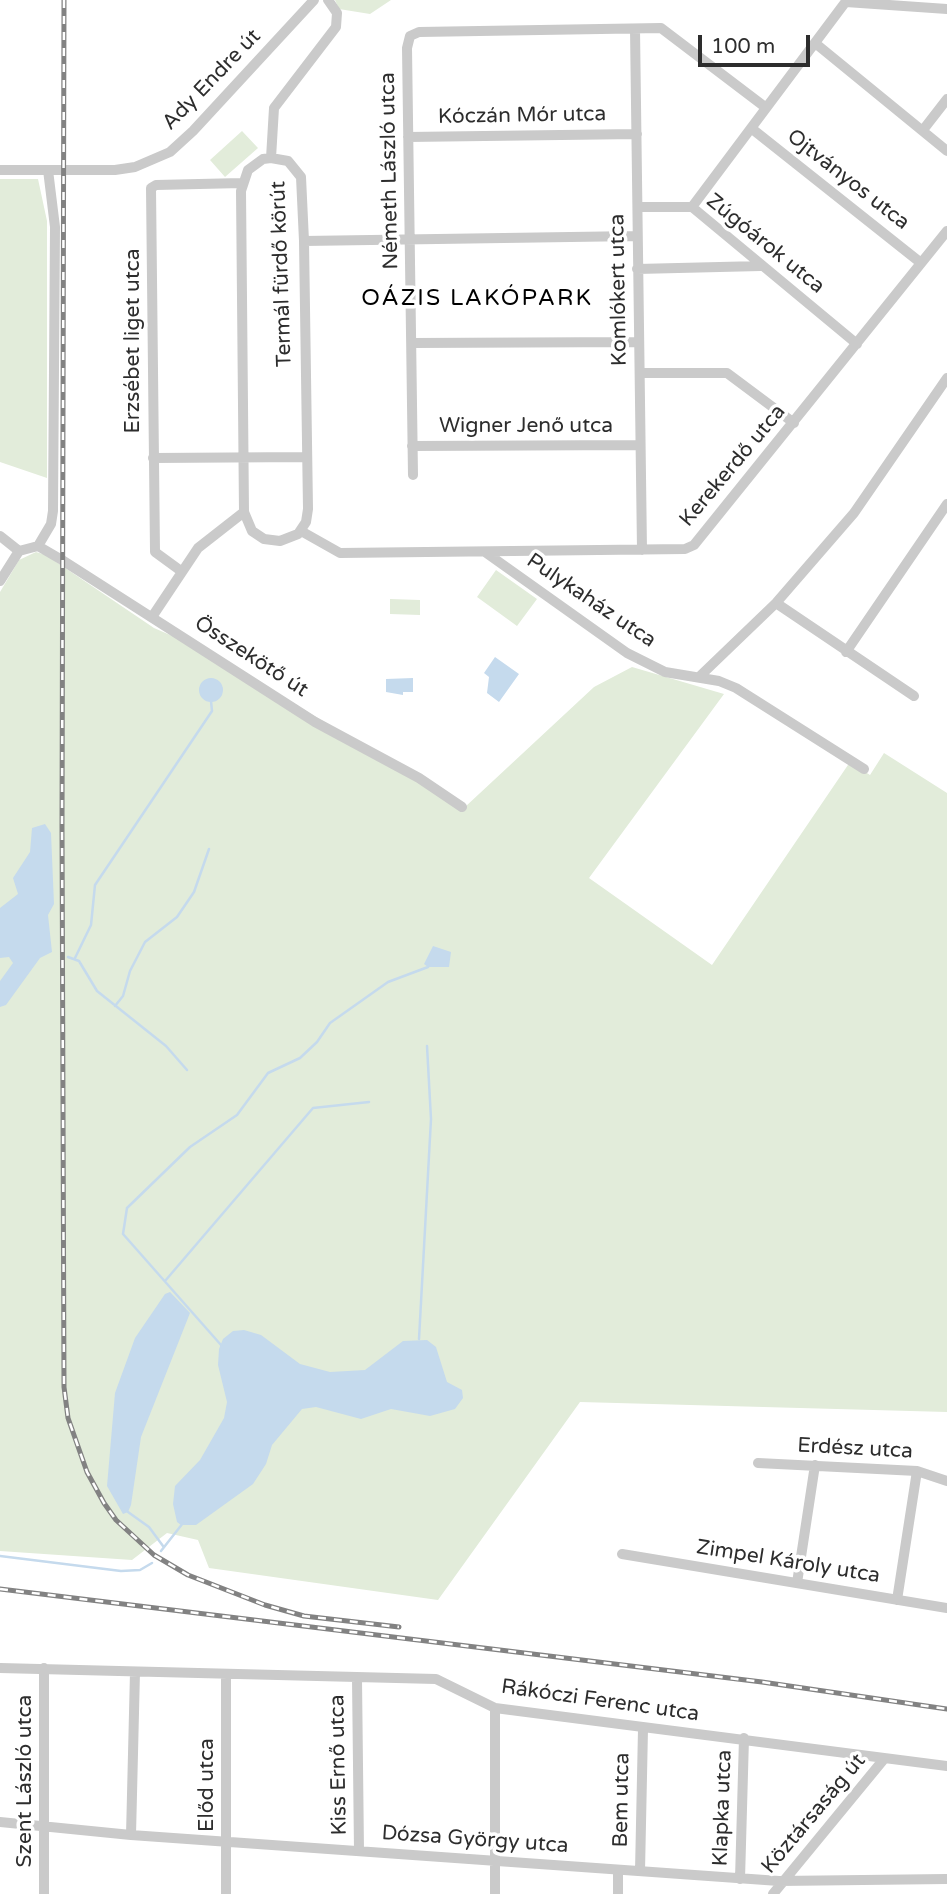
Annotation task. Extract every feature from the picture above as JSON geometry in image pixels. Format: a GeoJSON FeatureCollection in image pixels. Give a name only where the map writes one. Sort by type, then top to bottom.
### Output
{"type":"FeatureCollection","features":[{"type":"Feature","properties":{"kind":"street","name":"Ady Endre út"},"geometry":{"type":"LineString","coordinates":[[0,170],[115,170],[135,167],[170,152],[193,131],[314,0]]}},
{"type":"Feature","properties":{"kind":"street"},"geometry":{"type":"LineString","coordinates":[[271,158],[274,108],[338,24],[337,13],[328,0]]}},
{"type":"Feature","properties":{"kind":"street"},"geometry":{"type":"LineString","coordinates":[[692,207],[846,1],[947,9]]}},
{"type":"Feature","properties":{"kind":"street"},"geometry":{"type":"LineString","coordinates":[[635,29],[661,28],[765,107]]}},
{"type":"Feature","properties":{"kind":"street","name":"Németh László utca"},"geometry":{"type":"LineString","coordinates":[[413,475],[407,48],[410,36],[419,32],[635,29]]}},
{"type":"Feature","properties":{"kind":"street","name":"Komlókert utca"},"geometry":{"type":"LineString","coordinates":[[635,29],[642,550]]}},
{"type":"Feature","properties":{"kind":"street"},"geometry":{"type":"LineString","coordinates":[[815,43],[947,151]]}},
{"type":"Feature","properties":{"kind":"street"},"geometry":{"type":"LineString","coordinates":[[923,130],[947,99]]}},
{"type":"Feature","properties":{"kind":"street","name":"Ojtványos utca"},"geometry":{"type":"LineString","coordinates":[[751,128],[921,262]]}},
{"type":"Feature","properties":{"kind":"street","name":"Kóczán Mór utca"},"geometry":{"type":"LineString","coordinates":[[408,136],[637,134]]}},
{"type":"Feature","properties":{"kind":"street","name":"Termál fürdő körút"},"geometry":{"type":"LineString","coordinates":[[244,512],[242,183],[253,166],[271,158],[288,161],[301,177],[308,509],[301,531]]}},
{"type":"Feature","properties":{"kind":"street"},"geometry":{"type":"LineString","coordinates":[[0,581],[19,551],[38,546],[51,524],[53,511],[55,227],[48,170]]}},
{"type":"Feature","properties":{"kind":"street","name":"Erzsébet liget utca"},"geometry":{"type":"LineString","coordinates":[[181,571],[155,552],[151,188],[156,185],[242,183]]}},
{"type":"Feature","properties":{"kind":"street","name":"Zúgóárok utca"},"geometry":{"type":"LineString","coordinates":[[638,207],[692,207],[858,344]]}},
{"type":"Feature","properties":{"kind":"street","name":"Kerekerdő utca"},"geometry":{"type":"LineString","coordinates":[[301,531],[340,553],[673,550],[694,545],[947,231]]}},
{"type":"Feature","properties":{"kind":"street"},"geometry":{"type":"LineString","coordinates":[[304,241],[637,236]]}},
{"type":"Feature","properties":{"kind":"street"},"geometry":{"type":"LineString","coordinates":[[638,269],[761,266]]}},
{"type":"Feature","properties":{"kind":"street"},"geometry":{"type":"LineString","coordinates":[[412,343],[639,342]]}},
{"type":"Feature","properties":{"kind":"street"},"geometry":{"type":"LineString","coordinates":[[639,373],[727,373],[794,424]]}},
{"type":"Feature","properties":{"kind":"street"},"geometry":{"type":"LineString","coordinates":[[699,677],[776,603],[854,513],[947,378]]}},
{"type":"Feature","properties":{"kind":"street","name":"Wigner Jenő utca"},"geometry":{"type":"LineString","coordinates":[[412,446],[640,445]]}},
{"type":"Feature","properties":{"kind":"street"},"geometry":{"type":"LineString","coordinates":[[153,458],[307,457]]}},
{"type":"Feature","properties":{"kind":"street"},"geometry":{"type":"LineString","coordinates":[[846,652],[947,504]]}},
{"type":"Feature","properties":{"kind":"street"},"geometry":{"type":"LineString","coordinates":[[152,617],[198,548],[244,512],[252,531],[269,541],[290,539],[301,531]]}},
{"type":"Feature","properties":{"kind":"street"},"geometry":{"type":"LineString","coordinates":[[0,536],[19,551]]}},
{"type":"Feature","properties":{"kind":"street","name":"Összekötő út"},"geometry":{"type":"LineString","coordinates":[[38,546],[315,722],[419,778],[462,807]]}},
{"type":"Feature","properties":{"kind":"street","name":"Pulykaház utca"},"geometry":{"type":"LineString","coordinates":[[485,552],[627,653],[665,672],[699,677],[736,688],[864,769]]}},
{"type":"Feature","properties":{"kind":"street"},"geometry":{"type":"LineString","coordinates":[[776,603],[914,696]]}},
{"type":"Feature","properties":{"kind":"street","name":"Erdész utca"},"geometry":{"type":"LineString","coordinates":[[758,1463],[917,1471],[947,1481]]}},
{"type":"Feature","properties":{"kind":"street"},"geometry":{"type":"LineString","coordinates":[[797,1583],[815,1465]]}},
{"type":"Feature","properties":{"kind":"street"},"geometry":{"type":"LineString","coordinates":[[898,1600],[917,1471]]}},
{"type":"Feature","properties":{"kind":"street","name":"Zimpel Károly utca"},"geometry":{"type":"LineString","coordinates":[[622,1554],[947,1608]]}},
{"type":"Feature","properties":{"kind":"street","name":"Rákóczi Ferenc utca"},"geometry":{"type":"LineString","coordinates":[[0,1668],[436,1679],[495,1708],[947,1766]]}},
{"type":"Feature","properties":{"kind":"street","name":"Szent László utca"},"geometry":{"type":"LineString","coordinates":[[44,1668],[44,1894]]}},
{"type":"Feature","properties":{"kind":"street"},"geometry":{"type":"LineString","coordinates":[[131,1835],[135,1672]]}},
{"type":"Feature","properties":{"kind":"street","name":"Előd utca"},"geometry":{"type":"LineString","coordinates":[[226,1675],[226,1894]]}},
{"type":"Feature","properties":{"kind":"street","name":"Kiss Ernő utca"},"geometry":{"type":"LineString","coordinates":[[356,1679],[359,1851]]}},
{"type":"Feature","properties":{"kind":"street"},"geometry":{"type":"LineString","coordinates":[[495,1708],[495,1894]]}},
{"type":"Feature","properties":{"kind":"street","name":"Bem utca"},"geometry":{"type":"LineString","coordinates":[[640,1871],[643,1729]]}},
{"type":"Feature","properties":{"kind":"street","name":"Klapka utca"},"geometry":{"type":"LineString","coordinates":[[740,1879],[744,1738]]}},
{"type":"Feature","properties":{"kind":"street","name":"Köztársaság út"},"geometry":{"type":"LineString","coordinates":[[773,1894],[884,1759]]}},
{"type":"Feature","properties":{"kind":"street","name":"Dózsa György utca"},"geometry":{"type":"LineString","coordinates":[[0,1822],[131,1835],[740,1879],[947,1880]]}},
{"type":"Feature","properties":{"kind":"street"},"geometry":{"type":"LineString","coordinates":[[618,1870],[618,1894]]}},
{"type":"Feature","properties":{"kind":"green space"},"geometry":{"type":"Polygon","coordinates":[[[335,0],[391,0],[370,14],[339,9],[335,0]]]}},
{"type":"Feature","properties":{"kind":"green space"},"geometry":{"type":"Polygon","coordinates":[[[242,131],[258,148],[225,177],[210,160],[242,131]]]}},
{"type":"Feature","properties":{"kind":"green space"},"geometry":{"type":"Polygon","coordinates":[[[0,179],[38,179],[47,221],[47,478],[0,462],[0,179]]]}},
{"type":"Feature","properties":{"kind":"green space"},"geometry":{"type":"Polygon","coordinates":[[[36,552],[46,555],[154,628],[207,651],[465,807],[594,687],[632,667],[724,694],[589,878],[712,965],[850,762],[870,775],[884,753],[947,793],[947,1412],[580,1402],[438,1600],[209,1568],[198,1540],[167,1533],[132,1560],[0,1551],[0,592],[19,560],[36,552]]]}},
{"type":"Feature","properties":{"kind":"green space"},"geometry":{"type":"Polygon","coordinates":[[[496,570],[537,599],[517,626],[477,597],[496,570]]]}},
{"type":"Feature","properties":{"kind":"green space"},"geometry":{"type":"Polygon","coordinates":[[[390,599],[420,600],[420,615],[390,614],[390,599]]]}},
{"type":"Feature","properties":{"kind":"water"},"geometry":{"type":"Polygon","coordinates":[[[495,657],[519,674],[499,702],[487,693],[489,677],[484,673],[495,657]]]}},
{"type":"Feature","properties":{"kind":"water"},"geometry":{"type":"Polygon","coordinates":[[[211,678],[219,682],[223,690],[219,698],[211,702],[203,698],[199,690],[203,682],[211,678]]]}},
{"type":"Feature","properties":{"kind":"water"},"geometry":{"type":"Polygon","coordinates":[[[413,678],[413,692],[403,692],[403,695],[386,692],[386,679],[413,678]]]}},
{"type":"Feature","properties":{"kind":"water"},"geometry":{"type":"Polygon","coordinates":[[[45,824],[51,833],[54,904],[48,915],[52,952],[40,958],[6,1005],[0,1007],[0,981],[13,963],[9,957],[0,958],[0,908],[18,894],[13,878],[30,852],[32,828],[45,824]]]}},
{"type":"Feature","properties":{"kind":"water"},"geometry":{"type":"Polygon","coordinates":[[[433,946],[451,952],[449,967],[428,967],[424,964],[433,946]]]}},
{"type":"Feature","properties":{"kind":"water"},"geometry":{"type":"Polygon","coordinates":[[[170,1292],[190,1313],[141,1437],[131,1505],[128,1512],[123,1514],[107,1486],[115,1393],[135,1338],[165,1294],[170,1292]]]}},
{"type":"Feature","properties":{"kind":"water"},"geometry":{"type":"Polygon","coordinates":[[[244,1330],[261,1335],[300,1364],[330,1372],[365,1370],[403,1341],[427,1340],[436,1347],[447,1382],[462,1390],[463,1398],[455,1409],[430,1416],[391,1409],[361,1419],[316,1407],[302,1409],[272,1445],[266,1464],[253,1484],[196,1525],[181,1525],[177,1522],[173,1504],[175,1486],[200,1460],[224,1418],[227,1402],[218,1365],[219,1349],[223,1339],[233,1331],[244,1330]]]}},
{"type":"Feature","properties":{"kind":"waterway"},"geometry":{"type":"LineString","coordinates":[[75,958],[91,925],[95,885],[212,711],[211,701]]}},
{"type":"Feature","properties":{"kind":"waterway"},"geometry":{"type":"LineString","coordinates":[[115,1006],[123,996],[130,971],[145,942],[177,917],[194,892],[209,849]]}},
{"type":"Feature","properties":{"kind":"waterway"},"geometry":{"type":"LineString","coordinates":[[68,957],[79,961],[97,991],[166,1046],[187,1070]]}},
{"type":"Feature","properties":{"kind":"waterway"},"geometry":{"type":"LineString","coordinates":[[221,1345],[123,1234],[127,1208],[190,1147],[237,1115],[268,1073],[300,1058],[317,1042],[330,1023],[388,982],[428,967]]}},
{"type":"Feature","properties":{"kind":"waterway"},"geometry":{"type":"LineString","coordinates":[[419,1339],[431,1119],[427,1046]]}},
{"type":"Feature","properties":{"kind":"waterway"},"geometry":{"type":"LineString","coordinates":[[165,1281],[313,1108],[369,1102]]}},
{"type":"Feature","properties":{"kind":"waterway"},"geometry":{"type":"LineString","coordinates":[[128,1512],[149,1527],[163,1546]]}},
{"type":"Feature","properties":{"kind":"waterway"},"geometry":{"type":"LineString","coordinates":[[161,1551],[183,1523]]}},
{"type":"Feature","properties":{"kind":"waterway"},"geometry":{"type":"LineString","coordinates":[[0,1556],[121,1571],[140,1570],[152,1563]]}},
{"type":"Feature","properties":{"kind":"railway"},"geometry":{"type":"LineString","coordinates":[[64,0],[62,825],[64,1387],[68,1418],[87,1472],[104,1503],[116,1520],[154,1555],[188,1575],[265,1605],[304,1616],[399,1627]]}},
{"type":"Feature","properties":{"kind":"railway"},"geometry":{"type":"LineString","coordinates":[[0,1589],[762,1682],[947,1709]]}},
{"type":"Feature","properties":{"kind":"district","name":"OÁZIS LAKÓPARK"},"geometry":{"type":"Point","coordinates":[477,299]}}]}
